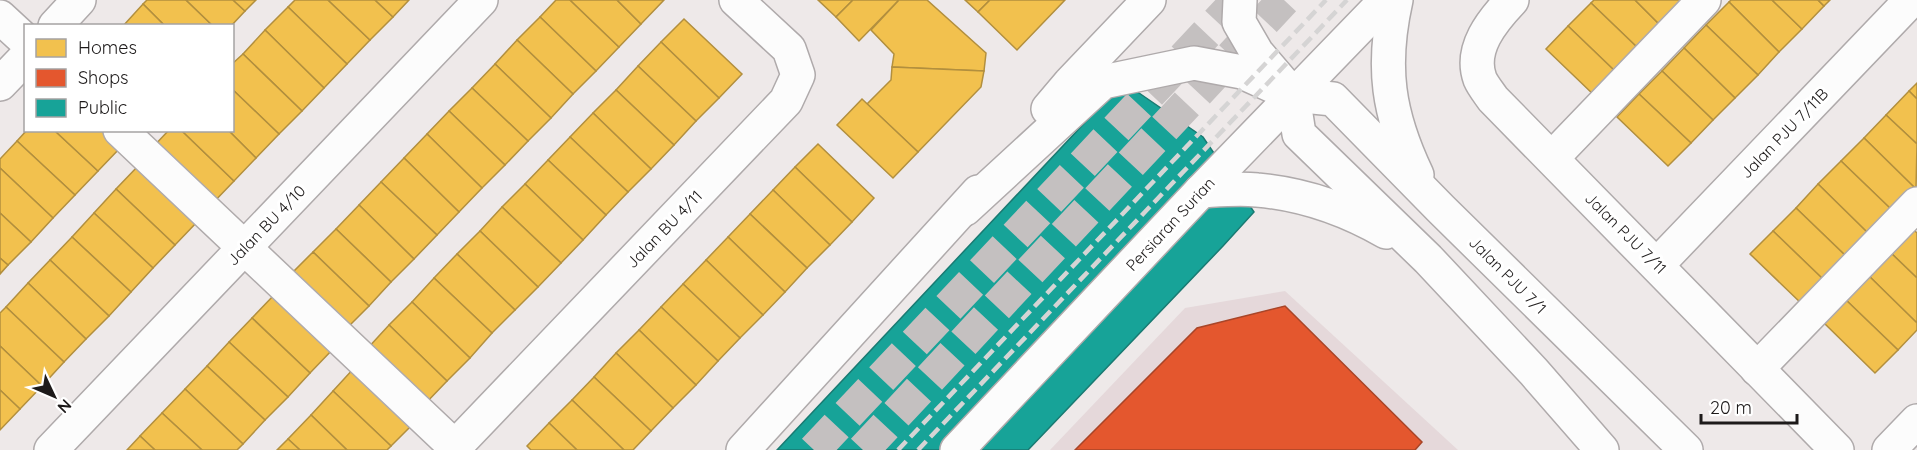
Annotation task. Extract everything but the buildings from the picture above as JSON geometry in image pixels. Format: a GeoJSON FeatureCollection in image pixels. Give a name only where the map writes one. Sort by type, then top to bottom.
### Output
{"type":"FeatureCollection","features":[{"type":"Feature","properties":{"kind":"street"},"geometry":{"type":"LineString","coordinates":[[57,24],[80,0]]}},
{"type":"Feature","properties":{"kind":"street","name":"Jalan BU 4/10"},"geometry":{"type":"LineString","coordinates":[[51,450],[481,0]]}},
{"type":"Feature","properties":{"kind":"street","name":"Jalan BU 4/11"},"geometry":{"type":"LineString","coordinates":[[453,449],[786,101],[798,75],[789,49],[736,0]]}},
{"type":"Feature","properties":{"kind":"street"},"geometry":{"type":"LineString","coordinates":[[744,450],[965,208],[1070,83],[1149,0]]}},
{"type":"Feature","properties":{"kind":"street"},"geometry":{"type":"LineString","coordinates":[[1240,0],[1239,22],[1257,53],[1293,95],[1299,134],[1428,260],[1534,372],[1602,450]]}},
{"type":"Feature","properties":{"kind":"street","name":"Persiaran Surian"},"geometry":{"type":"LineString","coordinates":[[957,450],[1201,191],[1386,0]]}},
{"type":"Feature","properties":{"kind":"street"},"geometry":{"type":"LineString","coordinates":[[1396,0],[1390,27],[1387,69],[1392,107],[1406,152],[1419,178],[1441,209]]}},
{"type":"Feature","properties":{"kind":"street","name":"Jalan PJU 7/11"},"geometry":{"type":"LineString","coordinates":[[1512,0],[1486,31],[1476,57],[1480,80],[1493,99],[1837,450]]}},
{"type":"Feature","properties":{"kind":"street"},"geometry":{"type":"LineString","coordinates":[[1552,158],[1704,0]]}},
{"type":"Feature","properties":{"kind":"street","name":"Jalan PJU 7/11B"},"geometry":{"type":"LineString","coordinates":[[1657,265],[1911,0]]}},
{"type":"Feature","properties":{"kind":"street"},"geometry":{"type":"LineString","coordinates":[[0,17],[24,39]]}},
{"type":"Feature","properties":{"kind":"street"},"geometry":{"type":"LineString","coordinates":[[0,84],[24,59]]}},
{"type":"Feature","properties":{"kind":"street"},"geometry":{"type":"LineString","coordinates":[[965,208],[1103,82],[1194,63],[1242,72],[1293,95]]}},
{"type":"Feature","properties":{"kind":"street","name":"Jalan PJU 7/1"},"geometry":{"type":"LineString","coordinates":[[1293,95],[1333,99],[1441,209],[1686,450]]}},
{"type":"Feature","properties":{"kind":"street"},"geometry":{"type":"LineString","coordinates":[[122,132],[453,449]]}},
{"type":"Feature","properties":{"kind":"street"},"geometry":{"type":"LineString","coordinates":[[1201,191],[1255,189],[1291,194],[1326,204],[1360,217],[1392,235],[1428,260]]}},
{"type":"Feature","properties":{"kind":"street"},"geometry":{"type":"LineString","coordinates":[[1757,369],[1917,204]]}},
{"type":"Feature","properties":{"kind":"street"},"geometry":{"type":"LineString","coordinates":[[1889,450],[1917,421]]}},
{"type":"Feature","properties":{"kind":"shaded area"},"geometry":{"type":"Polygon","coordinates":[[[1285,291],[1458,450],[1050,450],[1185,308],[1285,291]]]}},
{"type":"Feature","properties":{"kind":"tunnel"},"geometry":{"type":"LineString","coordinates":[[814,450],[1238,0]]}},
{"type":"Feature","properties":{"kind":"tunnel"},"geometry":{"type":"LineString","coordinates":[[863,450],[1284,0]]}},
{"type":"Feature","properties":{"kind":"railway"},"geometry":{"type":"LineString","coordinates":[[898,450],[1326,0]]}},
{"type":"Feature","properties":{"kind":"railway"},"geometry":{"type":"LineString","coordinates":[[918,450],[1347,0]]}}]}
